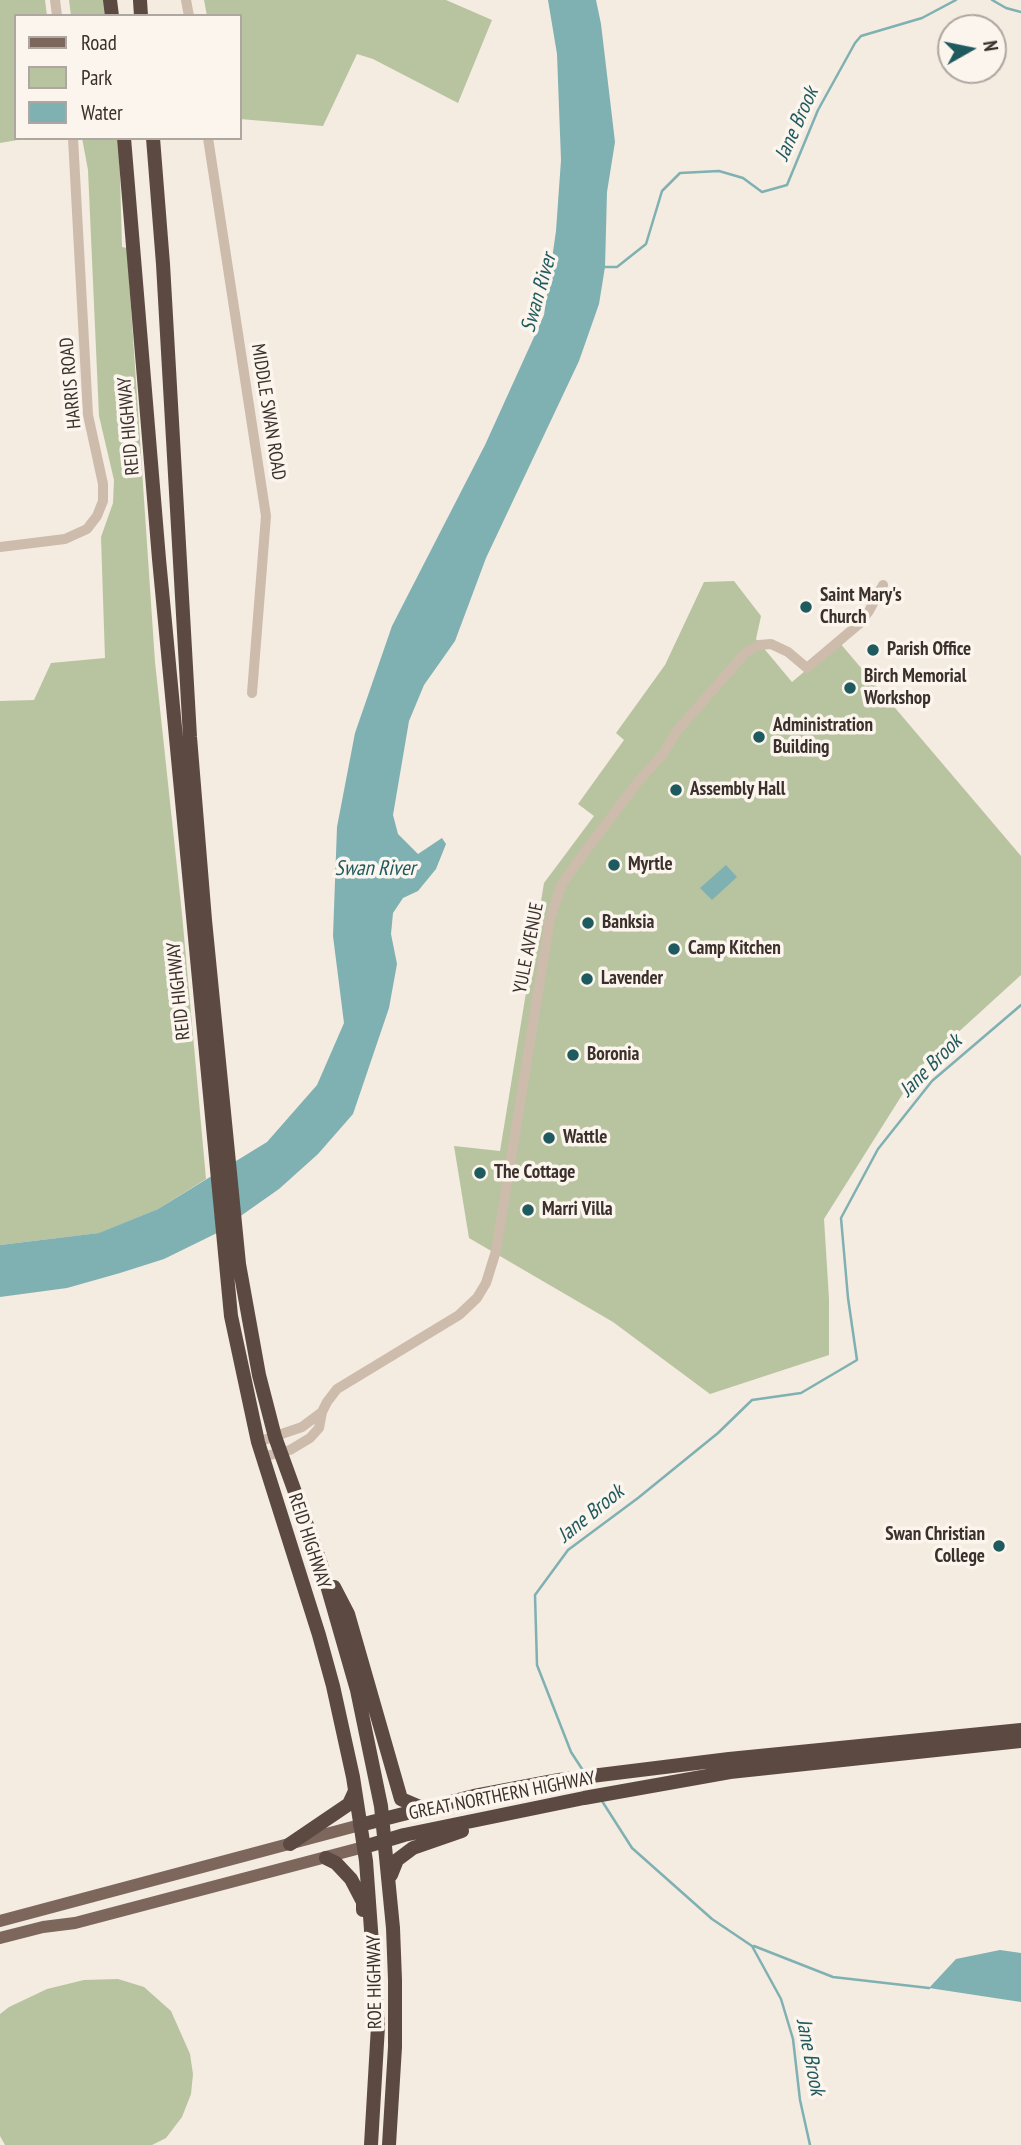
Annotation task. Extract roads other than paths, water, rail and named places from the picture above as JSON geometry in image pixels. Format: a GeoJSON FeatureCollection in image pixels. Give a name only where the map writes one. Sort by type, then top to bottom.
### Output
{"type":"FeatureCollection","features":[{"type":"Feature","properties":{"kind":"highway","name":"REID HIGHWAY"},"geometry":{"type":"LineString","coordinates":[[124,140],[230,1242],[231,1316],[262,1457],[333,1686],[360,1825]]}},
{"type":"Feature","properties":{"kind":"highway","name":"REID HIGHWAY"},"geometry":{"type":"LineString","coordinates":[[153,140],[163,264],[199,924]]}},
{"type":"Feature","properties":{"kind":"highway","name":"REID HIGHWAY"},"geometry":{"type":"LineString","coordinates":[[230,1242],[277,1444],[320,1561],[357,1690],[383,1819]]}},
{"type":"Feature","properties":{"kind":"highway"},"geometry":{"type":"LineString","coordinates":[[320,1561],[348,1614],[401,1798],[422,1808]]}},
{"type":"Feature","properties":{"kind":"highway","name":"GREAT NORTHERN HIGHWAY"},"geometry":{"type":"LineString","coordinates":[[360,1825],[516,1787],[587,1776],[1021,1730]]}},
{"type":"Feature","properties":{"kind":"highway","name":"GREAT NORTHERN HIGHWAY"},"geometry":{"type":"LineString","coordinates":[[364,1847],[386,1840],[599,1796],[730,1772],[1021,1741]]}},
{"type":"Feature","properties":{"kind":"highway"},"geometry":{"type":"LineString","coordinates":[[290,1844],[349,1804],[355,1791]]}},
{"type":"Feature","properties":{"kind":"highway"},"geometry":{"type":"LineString","coordinates":[[390,1887],[392,1870],[397,1860],[413,1848],[517,1813]]}},
{"type":"Feature","properties":{"kind":"highway","name":"ROE HIGHWAY"},"geometry":{"type":"LineString","coordinates":[[383,1819],[393,1928],[395,2020],[389,2145]]}},
{"type":"Feature","properties":{"kind":"highway","name":"ROE HIGHWAY"},"geometry":{"type":"LineString","coordinates":[[360,1825],[378,2026],[371,2145]]}},
{"type":"Feature","properties":{"kind":"highway"},"geometry":{"type":"LineString","coordinates":[[326,1857],[344,1870],[363,1902],[368,1984],[378,2026]]}},
{"type":"Feature","properties":{"kind":"main road","name":"GREAT NORTHERN HIGHWAY"},"geometry":{"type":"LineString","coordinates":[[0,1921],[360,1825]]}},
{"type":"Feature","properties":{"kind":"main road","name":"GREAT NORTHERN HIGHWAY"},"geometry":{"type":"LineString","coordinates":[[0,1938],[43,1927],[75,1923],[364,1847]]}},
{"type":"Feature","properties":{"kind":"main road"},"geometry":{"type":"LineString","coordinates":[[169,1877],[178,1886],[199,1891]]}},
{"type":"Feature","properties":{"kind":"street","name":"HARRIS ROAD"},"geometry":{"type":"LineString","coordinates":[[0,547],[65,539],[87,528],[97,516],[103,501],[103,484],[88,415],[73,140]]}},
{"type":"Feature","properties":{"kind":"street","name":"MIDDLE SWAN ROAD"},"geometry":{"type":"LineString","coordinates":[[208,140],[266,516],[253,693]]}},
{"type":"Feature","properties":{"kind":"street","name":"YULE AVENUE"},"geometry":{"type":"LineString","coordinates":[[258,1442],[277,1444],[290,1450],[310,1438],[318,1428],[322,1412],[332,1395],[340,1387],[459,1315],[477,1298],[489,1277],[496,1251],[550,919],[565,879],[637,783],[663,754],[670,741],[746,653],[759,645],[771,644],[788,652],[807,668],[859,624],[883,585]]}},
{"type":"Feature","properties":{"kind":"street","name":"YULE AVENUE"},"geometry":{"type":"LineString","coordinates":[[262,1457],[322,1412]]}},
{"type":"Feature","properties":{"kind":"water","name":"Swan River"},"geometry":{"type":"Polygon","coordinates":[[[548,0],[596,0],[601,24],[615,142],[607,192],[605,267],[599,304],[579,361],[486,558],[455,641],[424,685],[409,721],[393,815],[398,834],[418,854],[442,838],[446,844],[436,869],[418,891],[403,898],[393,913],[391,934],[397,964],[389,1008],[353,1114],[318,1154],[279,1189],[215,1234],[164,1259],[120,1273],[67,1288],[0,1297],[0,1245],[99,1233],[158,1209],[267,1142],[317,1085],[344,1023],[333,936],[337,827],[355,733],[392,626],[485,445],[544,315],[556,231],[561,160],[557,54],[548,0]]]}},
{"type":"Feature","properties":{"kind":"water"},"geometry":{"type":"Polygon","coordinates":[[[726,865],[737,877],[712,900],[700,888],[726,865]]]}},
{"type":"Feature","properties":{"kind":"water"},"geometry":{"type":"Polygon","coordinates":[[[1000,1950],[1021,1953],[1021,2002],[929,1988],[956,1959],[1000,1950]]]}},
{"type":"Feature","properties":{"kind":"waterway","name":"Jane Brook"},"geometry":{"type":"LineString","coordinates":[[603,267],[617,267],[646,244],[662,191],[680,173],[719,171],[743,178],[762,192],[787,185],[818,110],[861,36],[922,18],[956,0]]}},
{"type":"Feature","properties":{"kind":"waterway","name":"Jane Brook"},"geometry":{"type":"LineString","coordinates":[[992,0],[1021,12]]}},
{"type":"Feature","properties":{"kind":"waterway","name":"Jane Brook"},"geometry":{"type":"LineString","coordinates":[[584,1772],[571,1752],[537,1665],[535,1595],[568,1550],[718,1433],[752,1400],[801,1393],[857,1360],[841,1218],[878,1149],[932,1081],[1021,1005]]}},
{"type":"Feature","properties":{"kind":"waterway","name":"Jane Brook"},"geometry":{"type":"LineString","coordinates":[[602,1801],[632,1848],[712,1919],[752,1946],[781,1999],[793,2039],[800,2100],[810,2145]]}},
{"type":"Feature","properties":{"kind":"waterway"},"geometry":{"type":"LineString","coordinates":[[754,1946],[833,1977],[929,1988]]}},
{"type":"Feature","properties":{"kind":"place","name":"Saint Mary's Church"},"geometry":{"type":"Point","coordinates":[806,607]}},
{"type":"Feature","properties":{"kind":"place","name":"Parish Office"},"geometry":{"type":"Point","coordinates":[873,650]}},
{"type":"Feature","properties":{"kind":"place","name":"Birch Memorial Workshop"},"geometry":{"type":"Point","coordinates":[850,688]}},
{"type":"Feature","properties":{"kind":"place","name":"Administration Building"},"geometry":{"type":"Point","coordinates":[759,737]}},
{"type":"Feature","properties":{"kind":"place","name":"Assembly Hall"},"geometry":{"type":"Point","coordinates":[676,790]}},
{"type":"Feature","properties":{"kind":"place","name":"Myrtle"},"geometry":{"type":"Point","coordinates":[614,865]}},
{"type":"Feature","properties":{"kind":"place","name":"Banksia"},"geometry":{"type":"Point","coordinates":[588,923]}},
{"type":"Feature","properties":{"kind":"place","name":"Camp Kitchen"},"geometry":{"type":"Point","coordinates":[674,949]}},
{"type":"Feature","properties":{"kind":"place","name":"Lavender"},"geometry":{"type":"Point","coordinates":[587,979]}},
{"type":"Feature","properties":{"kind":"place","name":"Boronia"},"geometry":{"type":"Point","coordinates":[573,1055]}},
{"type":"Feature","properties":{"kind":"place","name":"Wattle"},"geometry":{"type":"Point","coordinates":[549,1138]}},
{"type":"Feature","properties":{"kind":"place","name":"The Cottage"},"geometry":{"type":"Point","coordinates":[480,1173]}},
{"type":"Feature","properties":{"kind":"place","name":"Marri Villa"},"geometry":{"type":"Point","coordinates":[528,1210]}},
{"type":"Feature","properties":{"kind":"place","name":"Swan Christian College"},"geometry":{"type":"Point","coordinates":[999,1546]}}]}
